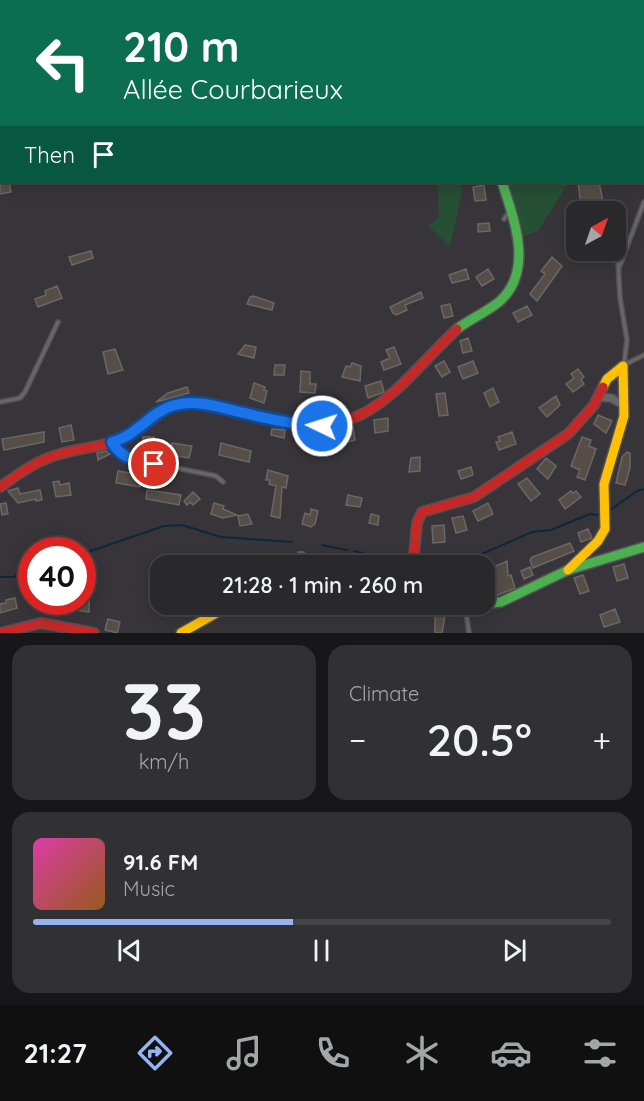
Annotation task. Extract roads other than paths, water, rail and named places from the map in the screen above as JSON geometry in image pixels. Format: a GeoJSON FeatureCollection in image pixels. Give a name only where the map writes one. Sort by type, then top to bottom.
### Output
{"type":"FeatureCollection","features":[{"type":"Feature","properties":{"kind":"street"},"geometry":{"type":"LineString","coordinates":[[0,487],[50,457],[112,442],[130,435],[165,409],[187,403],[200,403],[297,425],[322,426],[347,420],[375,408],[402,389],[457,329],[494,308],[513,284],[518,261],[518,243],[502,183]]}},
{"type":"Feature","properties":{"kind":"street"},"geometry":{"type":"LineString","coordinates":[[417,555],[416,525],[422,512],[474,497],[520,464],[568,434],[598,397],[607,380],[623,366]]}},
{"type":"Feature","properties":{"kind":"street"},"geometry":{"type":"LineString","coordinates":[[568,570],[603,533],[604,484],[619,441],[624,405],[623,366]]}},
{"type":"Feature","properties":{"kind":"street"},"geometry":{"type":"LineString","coordinates":[[598,397],[611,398],[624,405]]}},
{"type":"Feature","properties":{"kind":"street"},"geometry":{"type":"LineString","coordinates":[[495,603],[501,602],[568,570],[644,547]]}},
{"type":"Feature","properties":{"kind":"street"},"geometry":{"type":"LineString","coordinates":[[181,633],[213,615]]}},
{"type":"Feature","properties":{"kind":"street"},"geometry":{"type":"LineString","coordinates":[[1,633],[41,623],[94,633]]}},
{"type":"Feature","properties":{"kind":"lane"},"geometry":{"type":"LineString","coordinates":[[619,270],[644,202]]}},
{"type":"Feature","properties":{"kind":"lane"},"geometry":{"type":"LineString","coordinates":[[504,219],[505,214],[511,211]]}},
{"type":"Feature","properties":{"kind":"lane"},"geometry":{"type":"LineString","coordinates":[[618,261],[627,340],[623,366]]}},
{"type":"Feature","properties":{"kind":"lane"},"geometry":{"type":"LineString","coordinates":[[0,402],[20,398],[39,365],[58,322]]}},
{"type":"Feature","properties":{"kind":"lane"},"geometry":{"type":"LineString","coordinates":[[623,366],[644,356]]}},
{"type":"Feature","properties":{"kind":"lane"},"geometry":{"type":"LineString","coordinates":[[112,442],[118,452],[128,458],[216,476],[223,482]]}},
{"type":"Feature","properties":{"kind":"lane"},"geometry":{"type":"LineString","coordinates":[[467,615],[469,633]]}},
{"type":"Feature","properties":{"kind":"waterway"},"geometry":{"type":"LineString","coordinates":[[610,510],[637,491],[644,489]]}},
{"type":"Feature","properties":{"kind":"waterway"},"geometry":{"type":"LineString","coordinates":[[480,555],[532,532],[551,530],[590,514],[598,515]]}},
{"type":"Feature","properties":{"kind":"waterway"},"geometry":{"type":"LineString","coordinates":[[96,549],[164,526],[182,525],[221,537],[292,542]]}},
{"type":"Feature","properties":{"kind":"waterway"},"geometry":{"type":"LineString","coordinates":[[322,545],[347,550]]}},
{"type":"Feature","properties":{"kind":"waterway"},"geometry":{"type":"LineString","coordinates":[[354,551],[371,555]]}},
{"type":"Feature","properties":{"kind":"waterway"},"geometry":{"type":"LineString","coordinates":[[0,577],[14,577],[18,574]]}}]}
